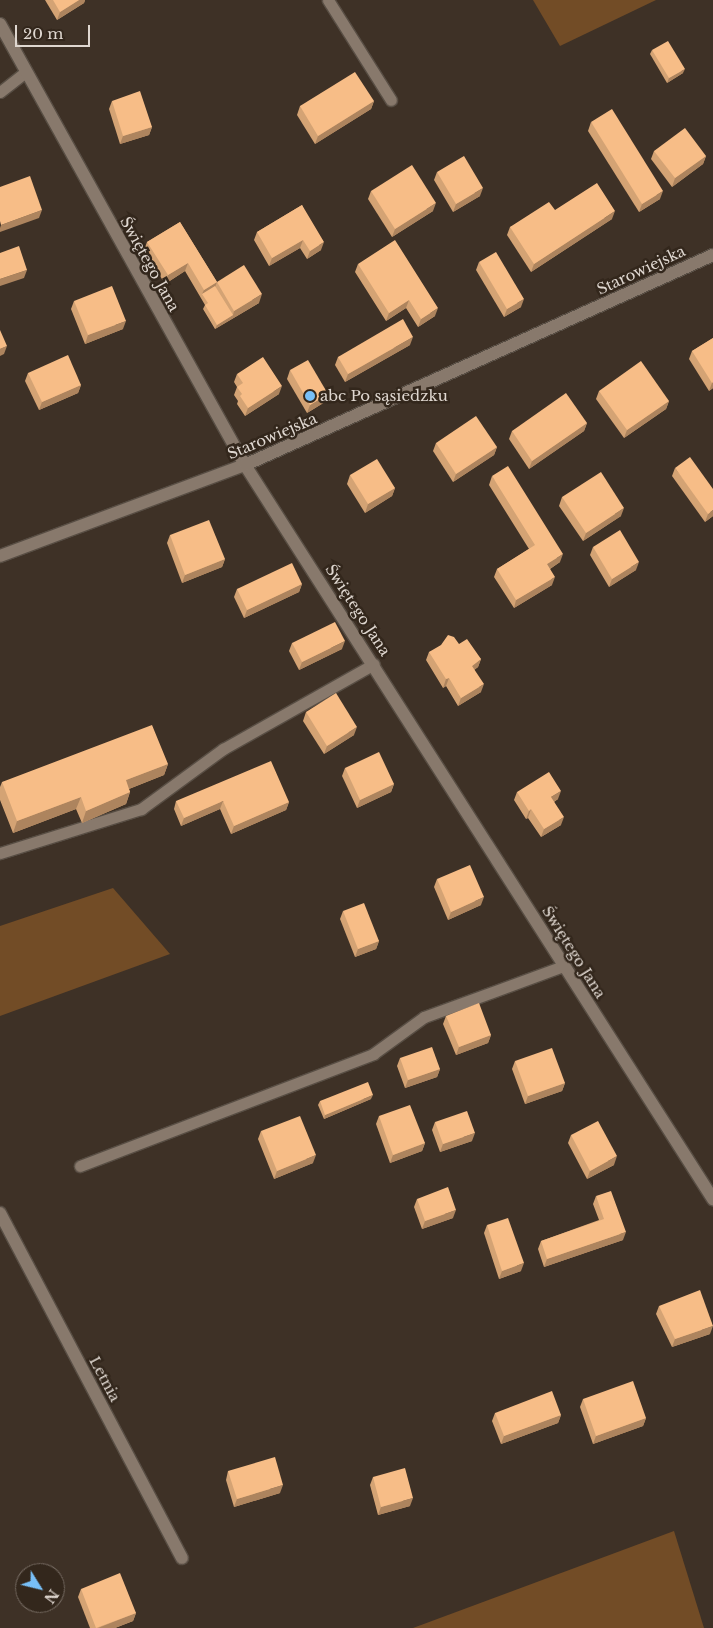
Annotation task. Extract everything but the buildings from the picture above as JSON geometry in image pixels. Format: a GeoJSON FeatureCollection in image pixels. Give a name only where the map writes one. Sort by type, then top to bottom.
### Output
{"type":"FeatureCollection","features":[{"type":"Feature","properties":{"kind":"street","name":"Świętego Jana"},"geometry":{"type":"LineString","coordinates":[[0,24],[245,465],[374,664],[713,1199]]}},
{"type":"Feature","properties":{"kind":"street","name":"Starowiejska"},"geometry":{"type":"LineString","coordinates":[[0,556],[245,465],[370,412],[713,255]]}},
{"type":"Feature","properties":{"kind":"street","name":"Letnia"},"geometry":{"type":"LineString","coordinates":[[0,1213],[182,1558]]}},
{"type":"Feature","properties":{"kind":"lane"},"geometry":{"type":"LineString","coordinates":[[328,0],[391,100]]}},
{"type":"Feature","properties":{"kind":"lane"},"geometry":{"type":"LineString","coordinates":[[0,92],[26,72]]}},
{"type":"Feature","properties":{"kind":"lane"},"geometry":{"type":"LineString","coordinates":[[0,853],[142,809],[223,749],[374,664]]}},
{"type":"Feature","properties":{"kind":"lane"},"geometry":{"type":"LineString","coordinates":[[80,1166],[373,1054],[424,1017],[564,966]]}},
{"type":"Feature","properties":{"kind":"shaded area"},"geometry":{"type":"Polygon","coordinates":[[[533,0],[656,0],[560,46],[533,0]]]}},
{"type":"Feature","properties":{"kind":"shaded area"},"geometry":{"type":"Polygon","coordinates":[[[113,888],[170,954],[0,1016],[0,926],[113,888]]]}},
{"type":"Feature","properties":{"kind":"shaded area"},"geometry":{"type":"Polygon","coordinates":[[[674,1531],[704,1628],[413,1628],[674,1531]]]}},
{"type":"Feature","properties":{"kind":"place","name":"abc Po sąsiedzku"},"geometry":{"type":"Point","coordinates":[310,396]}}]}
